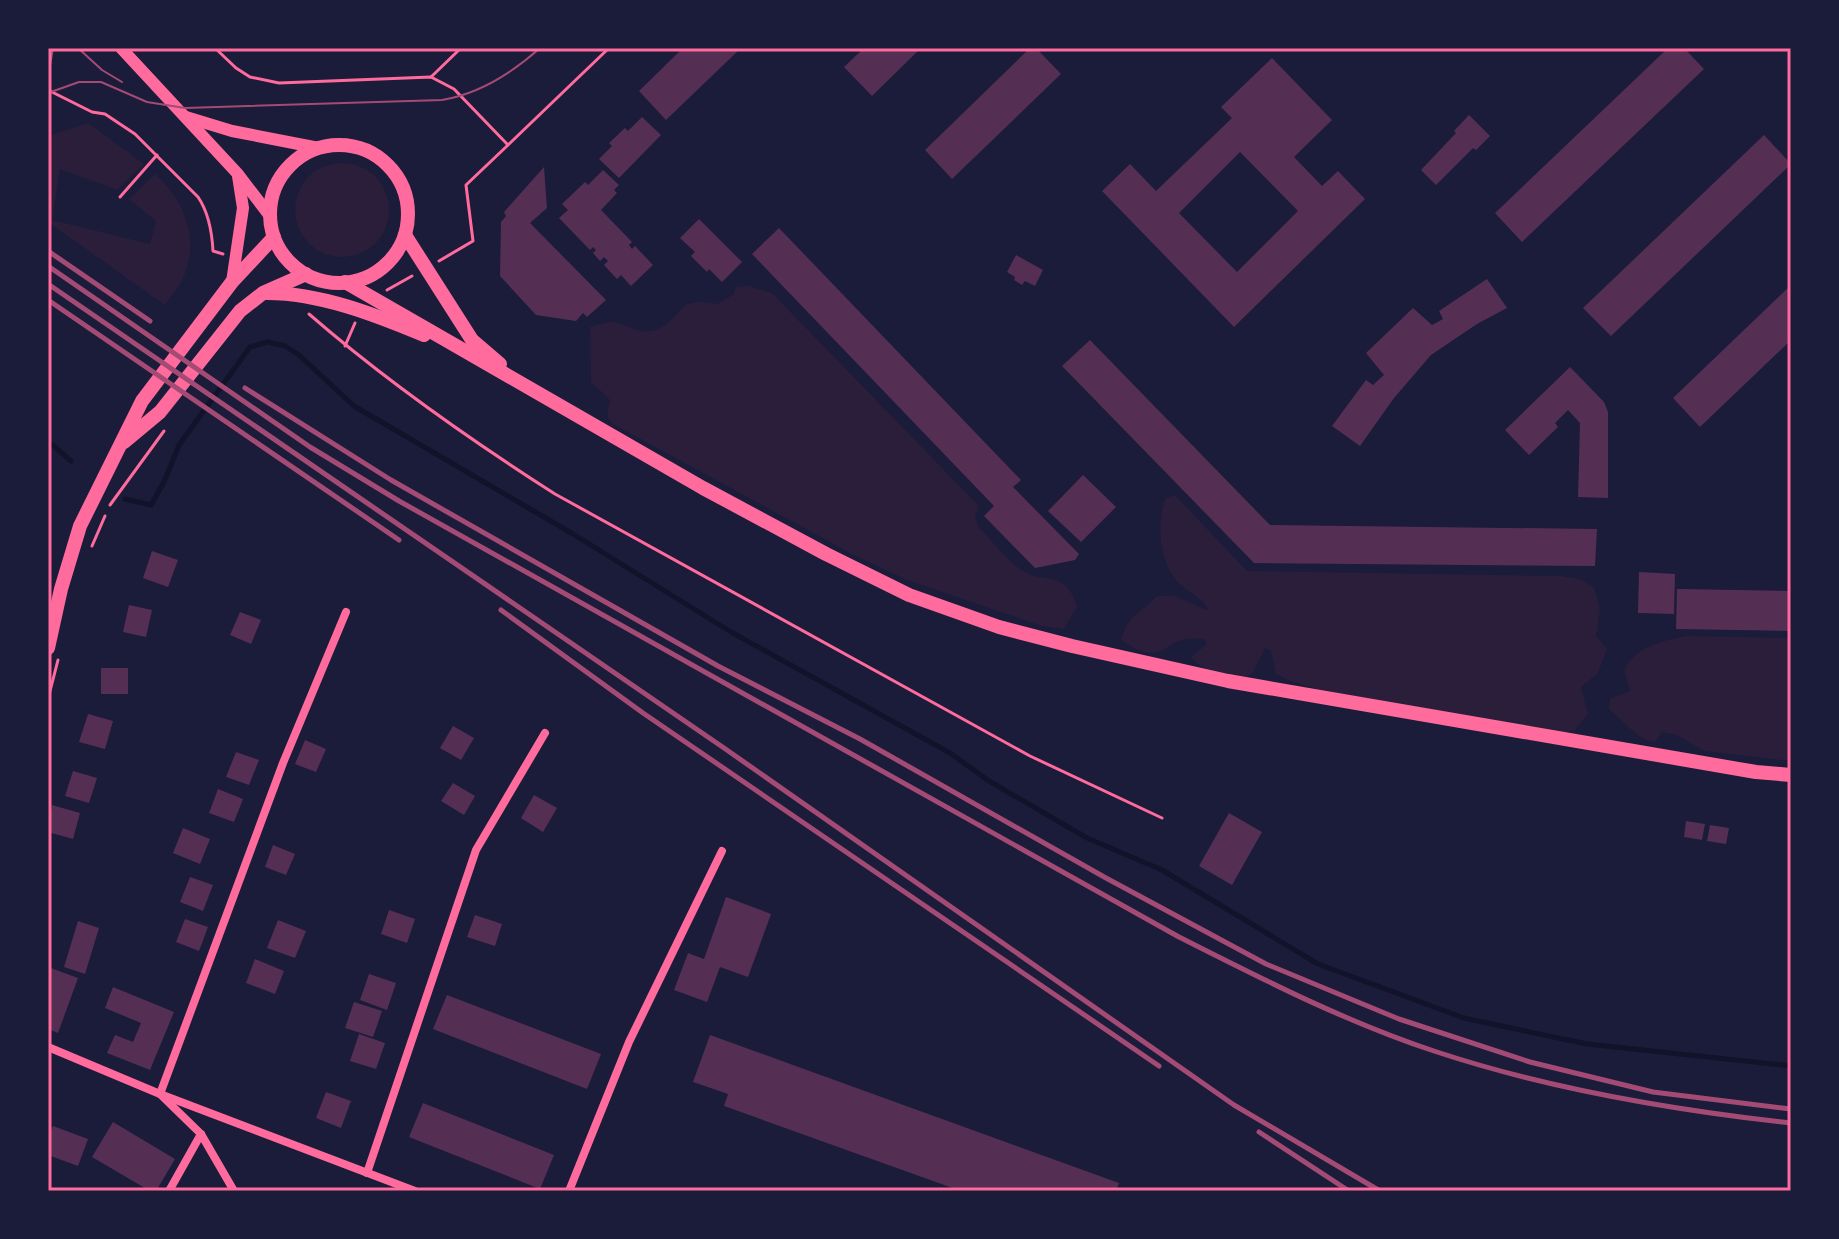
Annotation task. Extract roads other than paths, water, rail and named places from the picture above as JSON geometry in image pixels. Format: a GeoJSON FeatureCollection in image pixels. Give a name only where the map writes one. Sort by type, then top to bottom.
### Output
{"type":"FeatureCollection","features":[{"type":"Feature","properties":{"kind":"main road"},"geometry":{"type":"LineString","coordinates":[[121,48],[237,173],[270,216]]}},
{"type":"Feature","properties":{"kind":"main road"},"geometry":{"type":"LineString","coordinates":[[183,116],[232,131],[319,148],[352,146],[385,162],[399,179],[406,198],[408,219],[405,235],[396,253],[382,268],[364,278],[345,282],[325,281],[306,274],[287,258],[274,237],[270,216],[273,194],[283,174],[299,158],[319,148]]}},
{"type":"Feature","properties":{"kind":"main road"},"geometry":{"type":"LineString","coordinates":[[232,282],[243,208],[237,173]]}},
{"type":"Feature","properties":{"kind":"main road"},"geometry":{"type":"LineString","coordinates":[[405,235],[472,340],[518,380]]}},
{"type":"Feature","properties":{"kind":"main road"},"geometry":{"type":"LineString","coordinates":[[54,651],[61,589],[80,526],[142,401],[232,282],[274,237]]}},
{"type":"Feature","properties":{"kind":"main road"},"geometry":{"type":"LineString","coordinates":[[121,445],[160,412],[240,311],[263,293],[306,274]]}},
{"type":"Feature","properties":{"kind":"main road"},"geometry":{"type":"LineString","coordinates":[[345,282],[703,488],[826,554],[909,595],[999,627],[1228,681],[1727,767],[1791,775]]}},
{"type":"Feature","properties":{"kind":"main road"},"geometry":{"type":"LineString","coordinates":[[263,293],[294,294],[360,312],[463,351]]}},
{"type":"Feature","properties":{"kind":"street"},"geometry":{"type":"LineString","coordinates":[[160,1094],[283,763],[346,612]]}},
{"type":"Feature","properties":{"kind":"street"},"geometry":{"type":"LineString","coordinates":[[367,1173],[476,850],[545,733]]}},
{"type":"Feature","properties":{"kind":"street"},"geometry":{"type":"LineString","coordinates":[[569,1191],[629,1042],[722,851]]}},
{"type":"Feature","properties":{"kind":"street"},"geometry":{"type":"LineString","coordinates":[[48,1047],[160,1094],[415,1191]]}},
{"type":"Feature","properties":{"kind":"street"},"geometry":{"type":"LineString","coordinates":[[160,1094],[201,1134],[234,1191]]}},
{"type":"Feature","properties":{"kind":"street"},"geometry":{"type":"LineString","coordinates":[[169,1191],[201,1134]]}},
{"type":"Feature","properties":{"kind":"waterway"},"geometry":{"type":"LineString","coordinates":[[125,499],[151,505],[179,445],[250,347],[268,342],[285,346],[354,406],[573,534],[731,632],[950,753],[989,781],[1087,838],[1162,870],[1318,964],[1464,1018],[1587,1044],[1791,1066]]}},
{"type":"Feature","properties":{"kind":"waterway"},"geometry":{"type":"LineString","coordinates":[[48,441],[71,461]]}},
{"type":"Feature","properties":{"kind":"tram line"},"geometry":{"type":"LineString","coordinates":[[48,77],[53,48]]}},
{"type":"Feature","properties":{"kind":"tram line"},"geometry":{"type":"LineString","coordinates":[[78,48],[102,70],[122,82]]}},
{"type":"Feature","properties":{"kind":"tram line"},"geometry":{"type":"LineString","coordinates":[[48,93],[79,82],[101,82],[147,102],[185,108],[442,100],[469,93],[494,81],[540,48]]}},
{"type":"Feature","properties":{"kind":"railway"},"geometry":{"type":"LineString","coordinates":[[48,251],[150,321]]}},
{"type":"Feature","properties":{"kind":"railway"},"geometry":{"type":"LineString","coordinates":[[48,266],[310,447],[399,501],[1179,937],[1241,968],[1369,1027],[1477,1064],[1611,1096],[1701,1112],[1791,1123]]}},
{"type":"Feature","properties":{"kind":"railway"},"geometry":{"type":"LineString","coordinates":[[48,284],[724,748],[1234,1105],[1380,1191]]}},
{"type":"Feature","properties":{"kind":"railway"},"geometry":{"type":"LineString","coordinates":[[48,300],[399,540]]}},
{"type":"Feature","properties":{"kind":"railway"},"geometry":{"type":"LineString","coordinates":[[245,388],[391,480],[718,666],[860,739],[1266,964],[1399,1019],[1530,1062],[1653,1092],[1791,1109]]}},
{"type":"Feature","properties":{"kind":"railway"},"geometry":{"type":"LineString","coordinates":[[501,610],[643,713],[1159,1066]]}},
{"type":"Feature","properties":{"kind":"railway"},"geometry":{"type":"LineString","coordinates":[[1259,1132],[1349,1191]]}}]}
